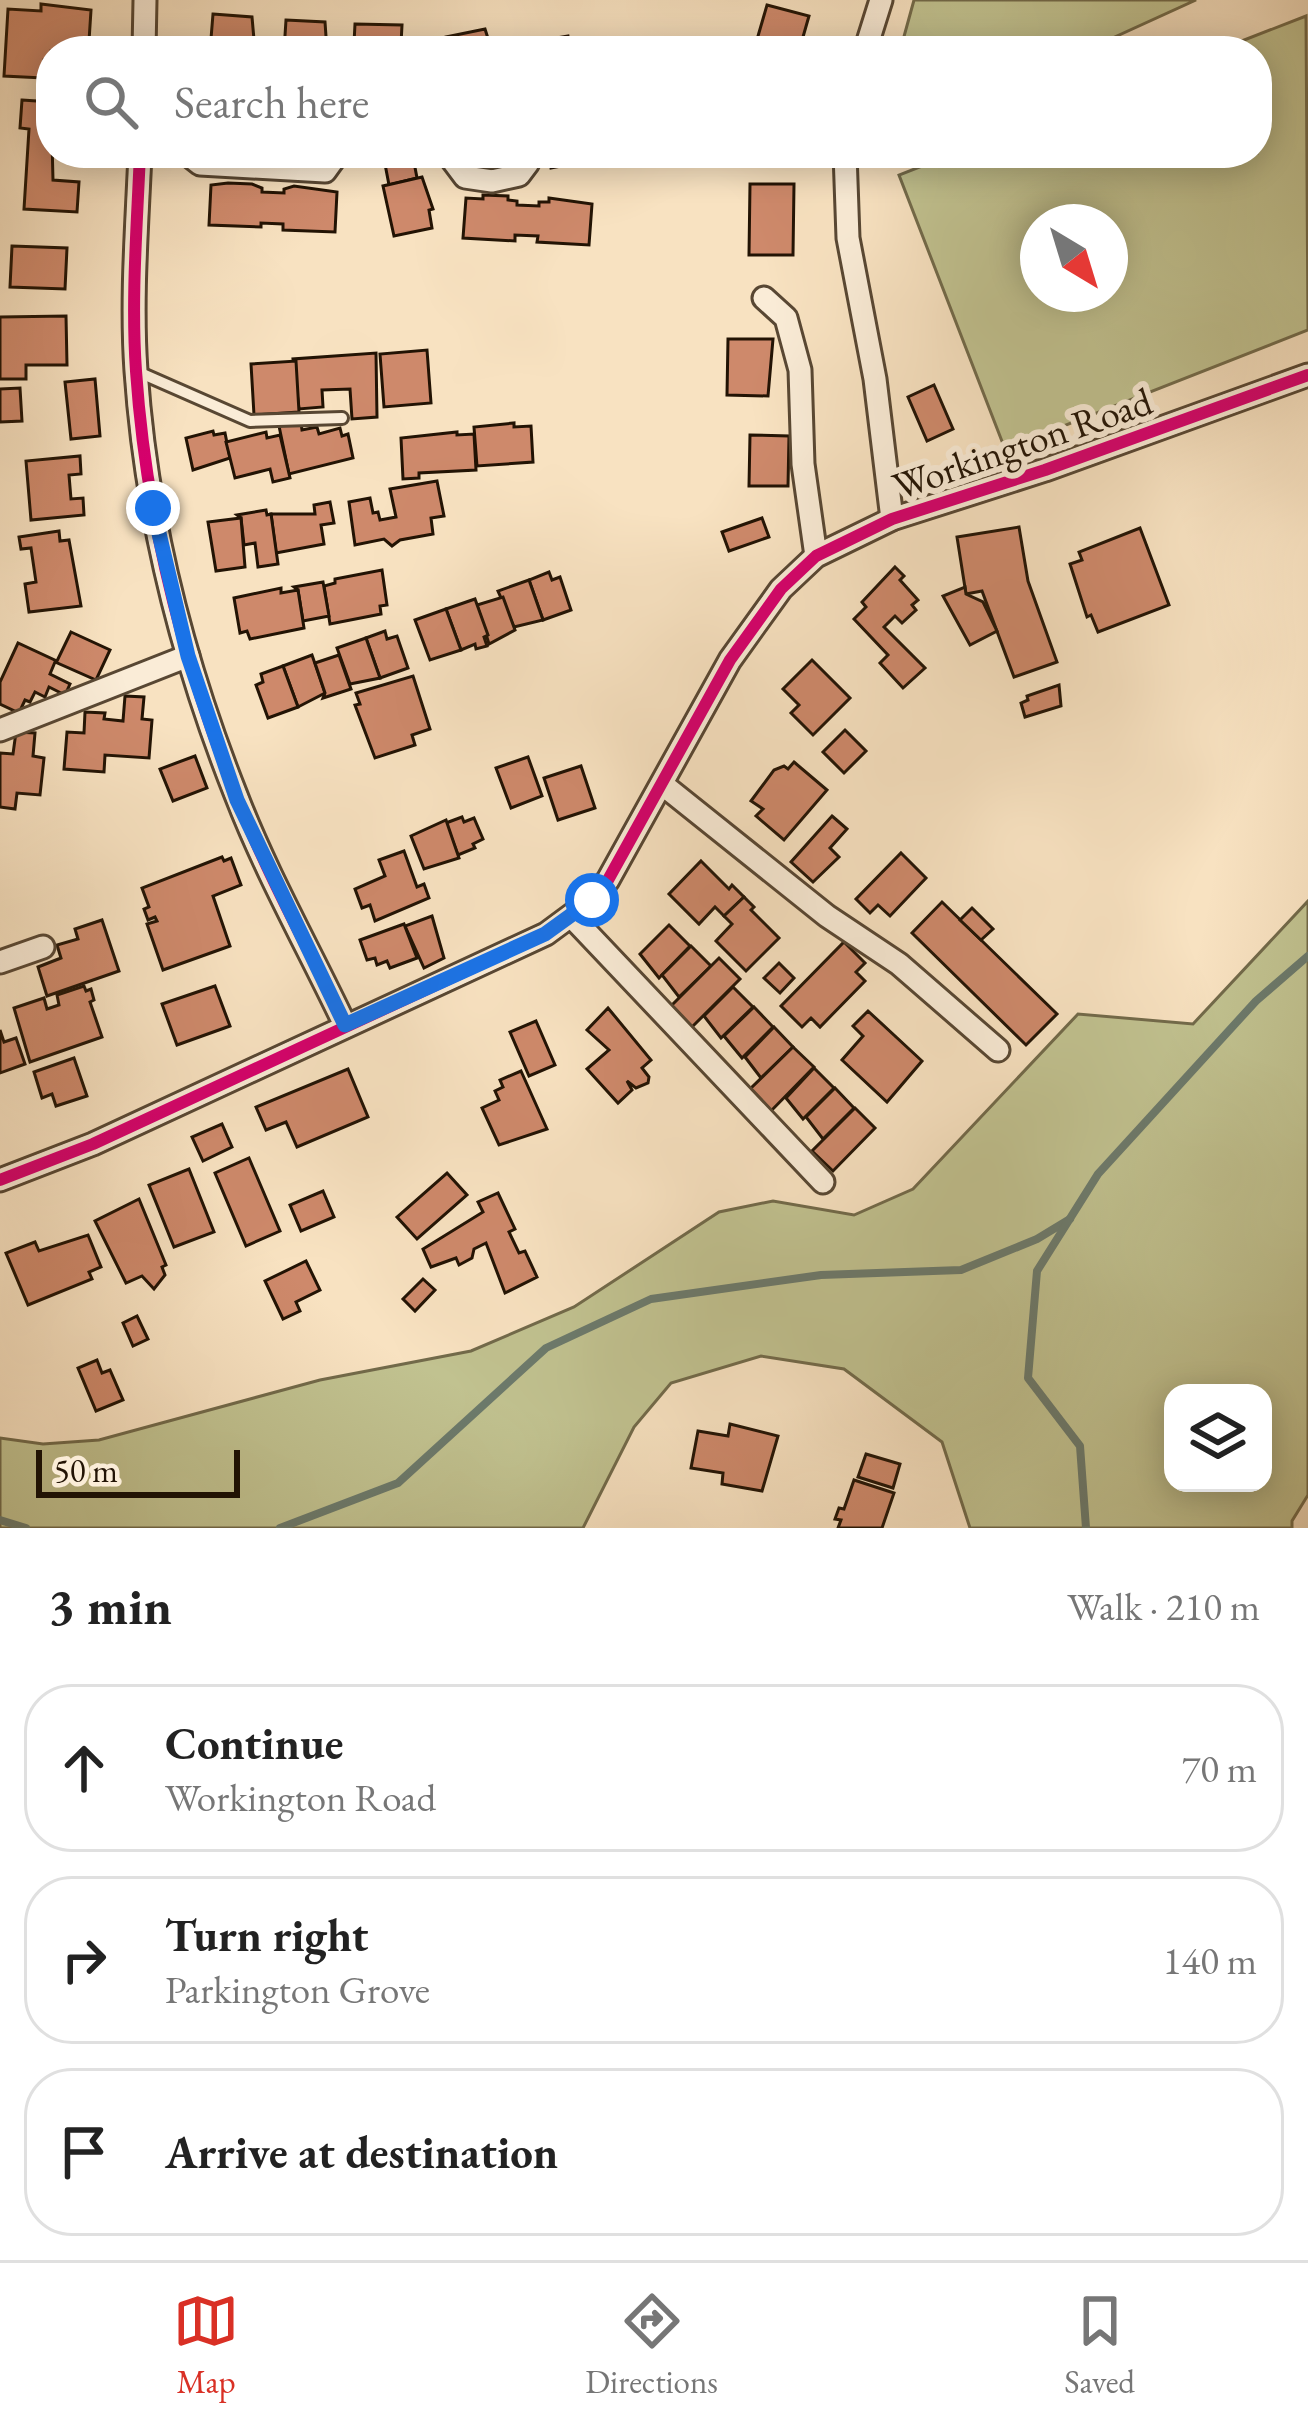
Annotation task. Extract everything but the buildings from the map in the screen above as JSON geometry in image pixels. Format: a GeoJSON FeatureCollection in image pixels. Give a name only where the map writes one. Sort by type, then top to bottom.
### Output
{"type":"FeatureCollection","features":[{"type":"Feature","properties":{"kind":"street"},"geometry":{"type":"LineString","coordinates":[[145,0],[148,36]]}},
{"type":"Feature","properties":{"kind":"street"},"geometry":{"type":"LineString","coordinates":[[870,36],[881,0]]}},
{"type":"Feature","properties":{"kind":"street"},"geometry":{"type":"LineString","coordinates":[[139,168],[133,307],[136,371],[153,508],[188,656],[237,800],[345,1025]]}},
{"type":"Feature","properties":{"kind":"street"},"geometry":{"type":"LineString","coordinates":[[271,168],[327,168]]}},
{"type":"Feature","properties":{"kind":"street"},"geometry":{"type":"LineString","coordinates":[[458,168],[465,177],[492,182],[519,175],[524,168]]}},
{"type":"Feature","properties":{"kind":"street"},"geometry":{"type":"LineString","coordinates":[[846,168],[848,238],[875,379],[892,518]]}},
{"type":"Feature","properties":{"kind":"street"},"geometry":{"type":"LineString","coordinates":[[764,298],[786,318],[800,370],[803,464],[816,556]]}},
{"type":"Feature","properties":{"kind":"street","name":"Workington Road"},"geometry":{"type":"LineString","coordinates":[[0,1180],[93,1144],[545,934],[572,917],[608,880],[730,660],[781,589],[816,556],[892,518],[1045,470],[1308,375]]}},
{"type":"Feature","properties":{"kind":"street"},"geometry":{"type":"LineString","coordinates":[[0,730],[188,656]]}},
{"type":"Feature","properties":{"kind":"street"},"geometry":{"type":"LineString","coordinates":[[662,784],[827,916],[898,964],[998,1050]]}},
{"type":"Feature","properties":{"kind":"street"},"geometry":{"type":"LineString","coordinates":[[572,917],[823,1182]]}},
{"type":"Feature","properties":{"kind":"street"},"geometry":{"type":"LineString","coordinates":[[0,962],[43,947]]}},
{"type":"Feature","properties":{"kind":"lane"},"geometry":{"type":"LineString","coordinates":[[136,371],[250,421],[342,418]]}},
{"type":"Feature","properties":{"kind":"green space"},"geometry":{"type":"Polygon","coordinates":[[[914,0],[1196,0],[1117,36],[904,36],[914,0]]]}},
{"type":"Feature","properties":{"kind":"green space"},"geometry":{"type":"Polygon","coordinates":[[[1306,16],[1308,330],[1005,449],[899,175],[917,168],[1272,168],[1272,36],[1255,36],[1306,16]]]}},
{"type":"Feature","properties":{"kind":"green space"},"geometry":{"type":"Polygon","coordinates":[[[1308,901],[1308,1495],[1292,1528],[970,1528],[942,1442],[844,1369],[761,1356],[671,1383],[634,1427],[583,1528],[0,1528],[0,1438],[43,1444],[99,1440],[320,1380],[471,1351],[574,1307],[719,1212],[773,1201],[854,1215],[913,1189],[1078,1014],[1193,1024],[1308,901]]]}},
{"type":"Feature","properties":{"kind":"waterway"},"geometry":{"type":"LineString","coordinates":[[1086,1528],[1080,1446],[1028,1378],[1037,1271],[1098,1174],[1256,1001],[1308,956]]}},
{"type":"Feature","properties":{"kind":"waterway"},"geometry":{"type":"LineString","coordinates":[[280,1528],[398,1483],[546,1348],[651,1299],[821,1275],[961,1270],[1037,1239],[1070,1219]]}},
{"type":"Feature","properties":{"kind":"waterway"},"geometry":{"type":"LineString","coordinates":[[0,1520],[26,1528]]}},
{"type":"Feature","properties":{"kind":"cycle path"},"geometry":{"type":"LineString","coordinates":[[139,168],[136,371],[148,480],[170,587],[199,692],[236,795],[345,1025]]}},
{"type":"Feature","properties":{"kind":"cycle path"},"geometry":{"type":"LineString","coordinates":[[0,1180],[93,1144],[546,934],[592,900],[608,880],[730,660],[781,589],[816,556],[892,519],[1045,470],[1308,375]]}},
{"type":"Feature","properties":{"kind":"route"},"geometry":{"type":"LineString","coordinates":[[153,508],[188,656],[237,800],[345,1025],[545,934],[592,900]]}}]}
